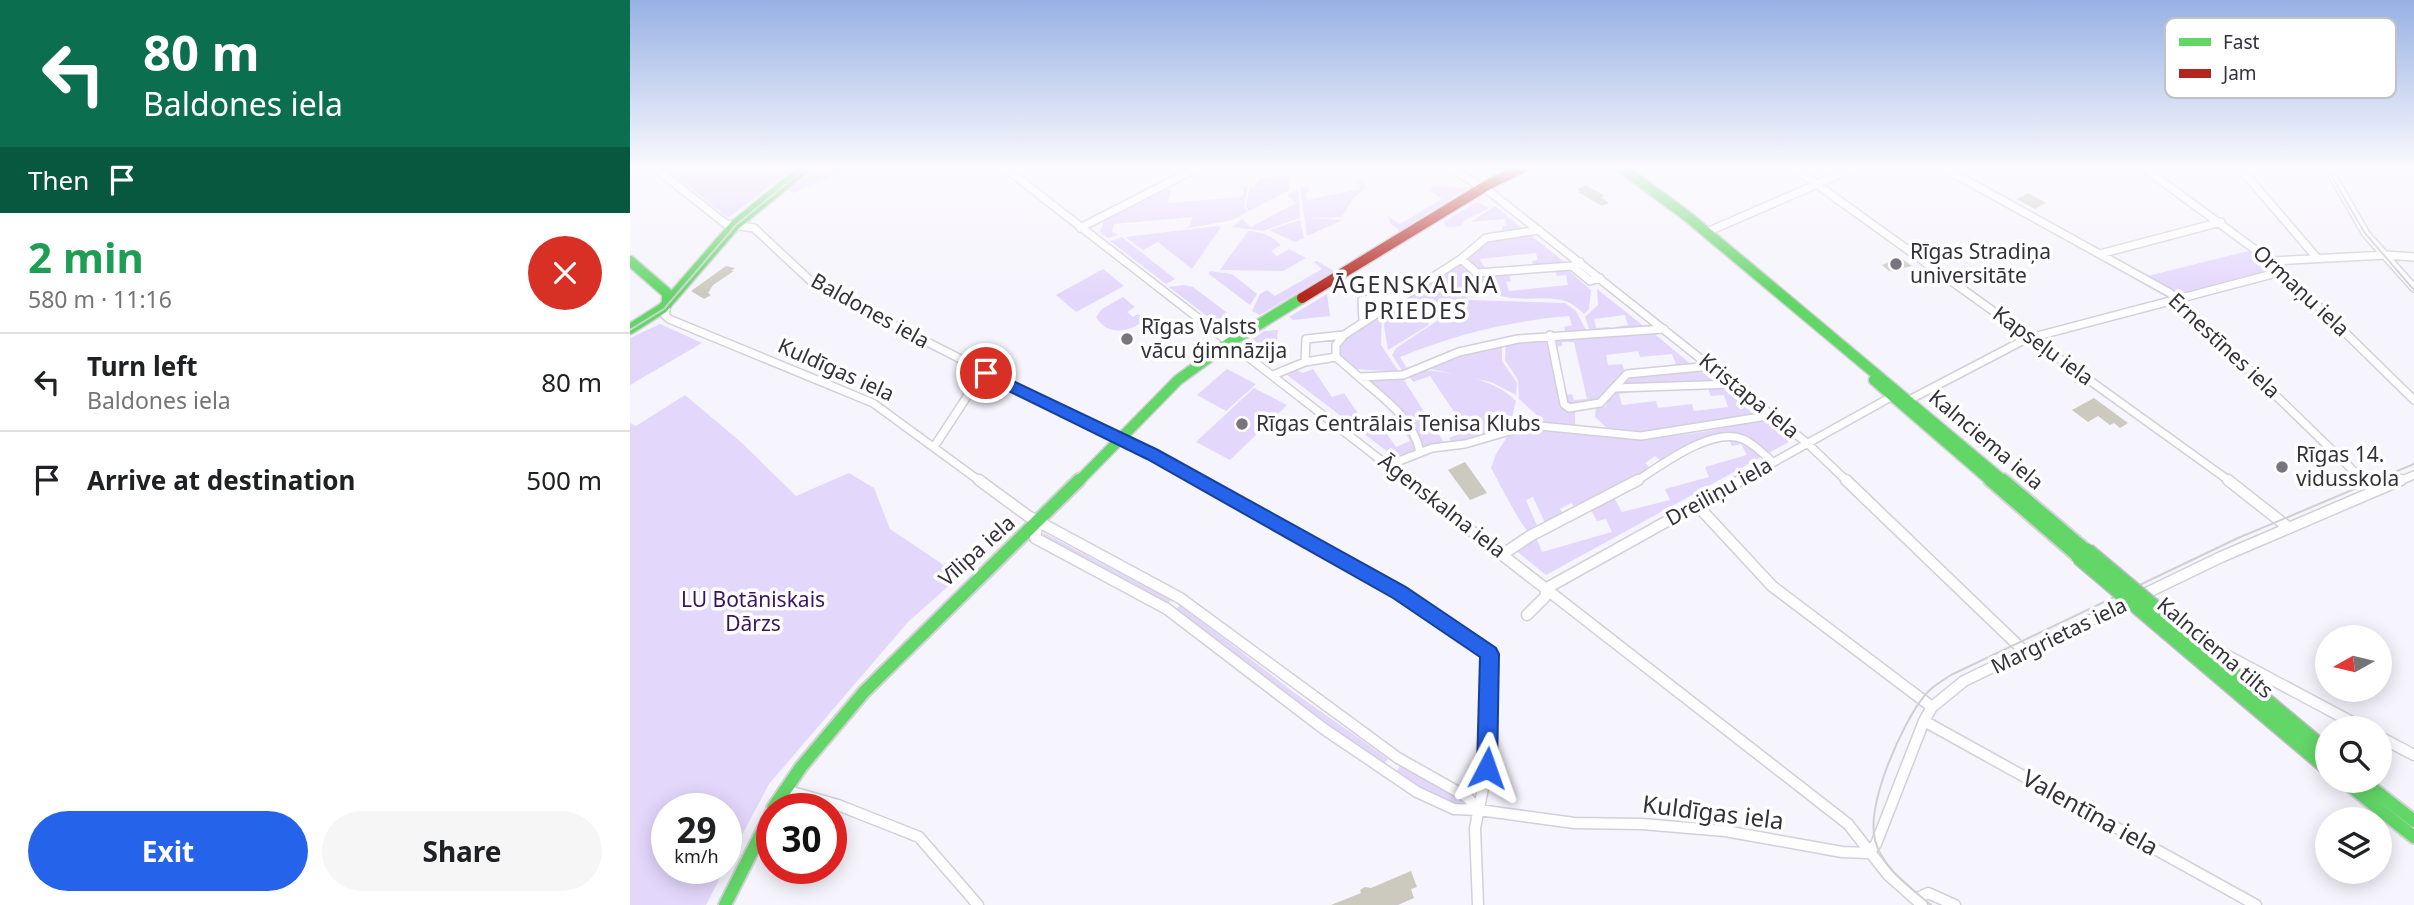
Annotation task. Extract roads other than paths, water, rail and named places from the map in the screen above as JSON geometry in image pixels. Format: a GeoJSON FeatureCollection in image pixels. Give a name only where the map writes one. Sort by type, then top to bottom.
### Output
{"type":"FeatureCollection","features":[{"type":"Feature","properties":{"kind":"main road"},"geometry":{"type":"LineString","coordinates":[[630,329],[667,304],[735,225],[753,210]]}},
{"type":"Feature","properties":{"kind":"main road","name":"Vīlipa iela"},"geometry":{"type":"LineString","coordinates":[[783,793],[807,757],[920,630],[1091,471],[1119,437],[1182,377],[1228,344],[1448,210]]}},
{"type":"Feature","properties":{"kind":"main road","name":"Kalnciema iela"},"geometry":{"type":"LineString","coordinates":[[1678,210],[1858,361],[1909,400],[2083,554]]}},
{"type":"Feature","properties":{"kind":"main road","name":"Kuldīgas iela"},"geometry":{"type":"LineString","coordinates":[[630,261],[667,293],[667,304]]}},
{"type":"Feature","properties":{"kind":"main road","name":"Kalnciema iela"},"geometry":{"type":"LineString","coordinates":[[1858,361],[1891,397],[2083,554]]}},
{"type":"Feature","properties":{"kind":"main road","name":"Kalnciema tilts"},"geometry":{"type":"LineString","coordinates":[[2083,554],[2315,742]]}},
{"type":"Feature","properties":{"kind":"main road","name":"Kalnciema tilts"},"geometry":{"type":"LineString","coordinates":[[2083,554],[2315,757]]}},
{"type":"Feature","properties":{"kind":"main road"},"geometry":{"type":"LineString","coordinates":[[2359,793],[2414,837]]}},
{"type":"Feature","properties":{"kind":"main road"},"geometry":{"type":"LineString","coordinates":[[2378,793],[2414,821]]}},
{"type":"Feature","properties":{"kind":"main road","name":"Vīlipa iela"},"geometry":{"type":"LineString","coordinates":[[725,905],[756,844]]}},
{"type":"Feature","properties":{"kind":"street","name":"Baldones iela"},"geometry":{"type":"LineString","coordinates":[[708,210],[723,222],[754,228],[814,284],[983,372],[1119,437],[1399,593],[1490,654],[1489,738],[1479,810]]}},
{"type":"Feature","properties":{"kind":"street","name":"Āgenskalna iela"},"geometry":{"type":"LineString","coordinates":[[1058,210],[1848,824],[1869,853]]}},
{"type":"Feature","properties":{"kind":"street"},"geometry":{"type":"LineString","coordinates":[[1080,228],[1115,210]]}},
{"type":"Feature","properties":{"kind":"street","name":"Kristapa iela"},"geometry":{"type":"LineString","coordinates":[[1513,210],[1807,443],[2025,652]]}},
{"type":"Feature","properties":{"kind":"street"},"geometry":{"type":"LineString","coordinates":[[1707,232],[1760,210]]}},
{"type":"Feature","properties":{"kind":"street","name":"Kapseļu iela"},"geometry":{"type":"LineString","coordinates":[[1856,210],[2230,481],[2289,528]]}},
{"type":"Feature","properties":{"kind":"street","name":"Ernestīnes iela"},"geometry":{"type":"LineString","coordinates":[[2021,210],[2177,299],[2373,490]]}},
{"type":"Feature","properties":{"kind":"street","name":"Ormaņu iela"},"geometry":{"type":"LineString","coordinates":[[2204,210],[2284,271],[2414,400]]}},
{"type":"Feature","properties":{"kind":"street"},"geometry":{"type":"LineString","coordinates":[[2277,210],[2318,258]]}},
{"type":"Feature","properties":{"kind":"street"},"geometry":{"type":"LineString","coordinates":[[2351,210],[2414,288]]}},
{"type":"Feature","properties":{"kind":"street"},"geometry":{"type":"LineString","coordinates":[[2100,254],[2221,222]]}},
{"type":"Feature","properties":{"kind":"street"},"geometry":{"type":"LineString","coordinates":[[1420,452],[1419,442],[1401,416],[1336,357],[1336,345],[1363,320],[1461,259],[1474,242],[1488,234],[1539,230]]}},
{"type":"Feature","properties":{"kind":"street"},"geometry":{"type":"LineString","coordinates":[[2272,261],[2385,255],[2414,257]]}},
{"type":"Feature","properties":{"kind":"street"},"geometry":{"type":"LineString","coordinates":[[1461,259],[1477,273],[1493,274],[1572,267],[1580,262]]}},
{"type":"Feature","properties":{"kind":"street"},"geometry":{"type":"LineString","coordinates":[[1572,267],[1590,281],[1600,278]]}},
{"type":"Feature","properties":{"kind":"street"},"geometry":{"type":"LineString","coordinates":[[1909,400],[2032,338],[2284,271]]}},
{"type":"Feature","properties":{"kind":"street"},"geometry":{"type":"LineString","coordinates":[[1363,320],[1362,300],[1401,297]]}},
{"type":"Feature","properties":{"kind":"street","name":"Kuldīgas iela"},"geometry":{"type":"LineString","coordinates":[[667,304],[665,315],[669,319],[873,403],[1038,522],[1180,597],[1398,758],[1467,797],[1479,810]]}},
{"type":"Feature","properties":{"kind":"street"},"geometry":{"type":"LineString","coordinates":[[1359,377],[1403,374],[1487,344],[1550,335],[1664,329]]}},
{"type":"Feature","properties":{"kind":"street"},"geometry":{"type":"LineString","coordinates":[[1306,362],[1306,338],[1344,335]]}},
{"type":"Feature","properties":{"kind":"street"},"geometry":{"type":"LineString","coordinates":[[1550,335],[1566,407],[1595,405],[1616,388],[1627,374],[1711,366]]}},
{"type":"Feature","properties":{"kind":"street"},"geometry":{"type":"LineString","coordinates":[[1273,375],[1306,362],[1336,357]]}},
{"type":"Feature","properties":{"kind":"street"},"geometry":{"type":"LineString","coordinates":[[934,447],[983,372]]}},
{"type":"Feature","properties":{"kind":"street"},"geometry":{"type":"LineString","coordinates":[[1616,388],[1733,384]]}},
{"type":"Feature","properties":{"kind":"street","name":"Dreiliņu iela"},"geometry":{"type":"LineString","coordinates":[[1547,589],[1891,397]]}},
{"type":"Feature","properties":{"kind":"street"},"geometry":{"type":"LineString","coordinates":[[1389,465],[1420,452],[1465,444],[1530,425],[1641,436],[1773,415]]}},
{"type":"Feature","properties":{"kind":"street"},"geometry":{"type":"LineString","coordinates":[[1503,554],[1530,536],[1629,486],[1670,457],[1700,443],[1742,438],[1773,462]]}},
{"type":"Feature","properties":{"kind":"street","name":"Margrietas iela"},"geometry":{"type":"LineString","coordinates":[[1869,853],[1876,845],[1924,721],[1932,707],[1964,681],[2142,595],[2373,490],[2414,475]]}},
{"type":"Feature","properties":{"kind":"street"},"geometry":{"type":"LineString","coordinates":[[1696,504],[1772,586],[1932,707]]}},
{"type":"Feature","properties":{"kind":"street","name":"Kuldīgas iela"},"geometry":{"type":"LineString","coordinates":[[1038,522],[1035,538],[1169,610],[1387,773],[1451,808],[1470,813],[1479,810],[1574,823],[1642,824],[1725,831],[1842,852],[1869,853]]}},
{"type":"Feature","properties":{"kind":"street"},"geometry":{"type":"LineString","coordinates":[[1527,615],[1545,597],[1547,589]]}},
{"type":"Feature","properties":{"kind":"street"},"geometry":{"type":"LineString","coordinates":[[2142,595],[2199,640],[2341,716]]}},
{"type":"Feature","properties":{"kind":"street"},"geometry":{"type":"LineString","coordinates":[[1169,610],[1180,597]]}},
{"type":"Feature","properties":{"kind":"street","name":"Valentīna iela"},"geometry":{"type":"LineString","coordinates":[[1924,721],[2256,905]]}},
{"type":"Feature","properties":{"kind":"street"},"geometry":{"type":"LineString","coordinates":[[2392,743],[2414,755]]}},
{"type":"Feature","properties":{"kind":"street"},"geometry":{"type":"LineString","coordinates":[[1387,773],[1398,758]]}},
{"type":"Feature","properties":{"kind":"street"},"geometry":{"type":"LineString","coordinates":[[785,790],[829,802],[919,837],[978,905]]}},
{"type":"Feature","properties":{"kind":"street"},"geometry":{"type":"LineString","coordinates":[[1478,905],[1475,828],[1479,810]]}},
{"type":"Feature","properties":{"kind":"street"},"geometry":{"type":"LineString","coordinates":[[1869,853],[1919,902],[1928,893],[1955,905]]}},
{"type":"Feature","properties":{"kind":"tram line"},"geometry":{"type":"LineString","coordinates":[[630,330],[664,309],[736,225],[754,210]]}},
{"type":"Feature","properties":{"kind":"tram line"},"geometry":{"type":"LineString","coordinates":[[2351,210],[2364,232],[2414,290]]}},
{"type":"Feature","properties":{"kind":"tram line"},"geometry":{"type":"LineString","coordinates":[[1931,905],[1898,877],[1884,860],[1875,840],[1874,825],[1876,806],[1888,764],[1906,724],[1931,689],[1951,675],[2238,538],[2414,464]]}},
{"type":"Feature","properties":{"kind":"place","name":"Rīgas Stradiņa universitāte"},"geometry":{"type":"Point","coordinates":[1896,264]}},
{"type":"Feature","properties":{"kind":"place","name":"Rīgas Valsts vācu ģimnāzija"},"geometry":{"type":"Point","coordinates":[1127,339]}},
{"type":"Feature","properties":{"kind":"place","name":"Rīgas Centrālais Tenisa Klubs"},"geometry":{"type":"Point","coordinates":[1242,424]}},
{"type":"Feature","properties":{"kind":"place","name":"Rīgas 14. vidusskola"},"geometry":{"type":"Point","coordinates":[2282,467]}},
{"type":"Feature","properties":{"kind":"district","name":"ĀGENSKALNA PRIEDES"},"geometry":{"type":"Point","coordinates":[1416,298]}},
{"type":"Feature","properties":{"kind":"park label","name":"LU Botāniskais Dārzs"},"geometry":{"type":"Point","coordinates":[753,612]}}]}
